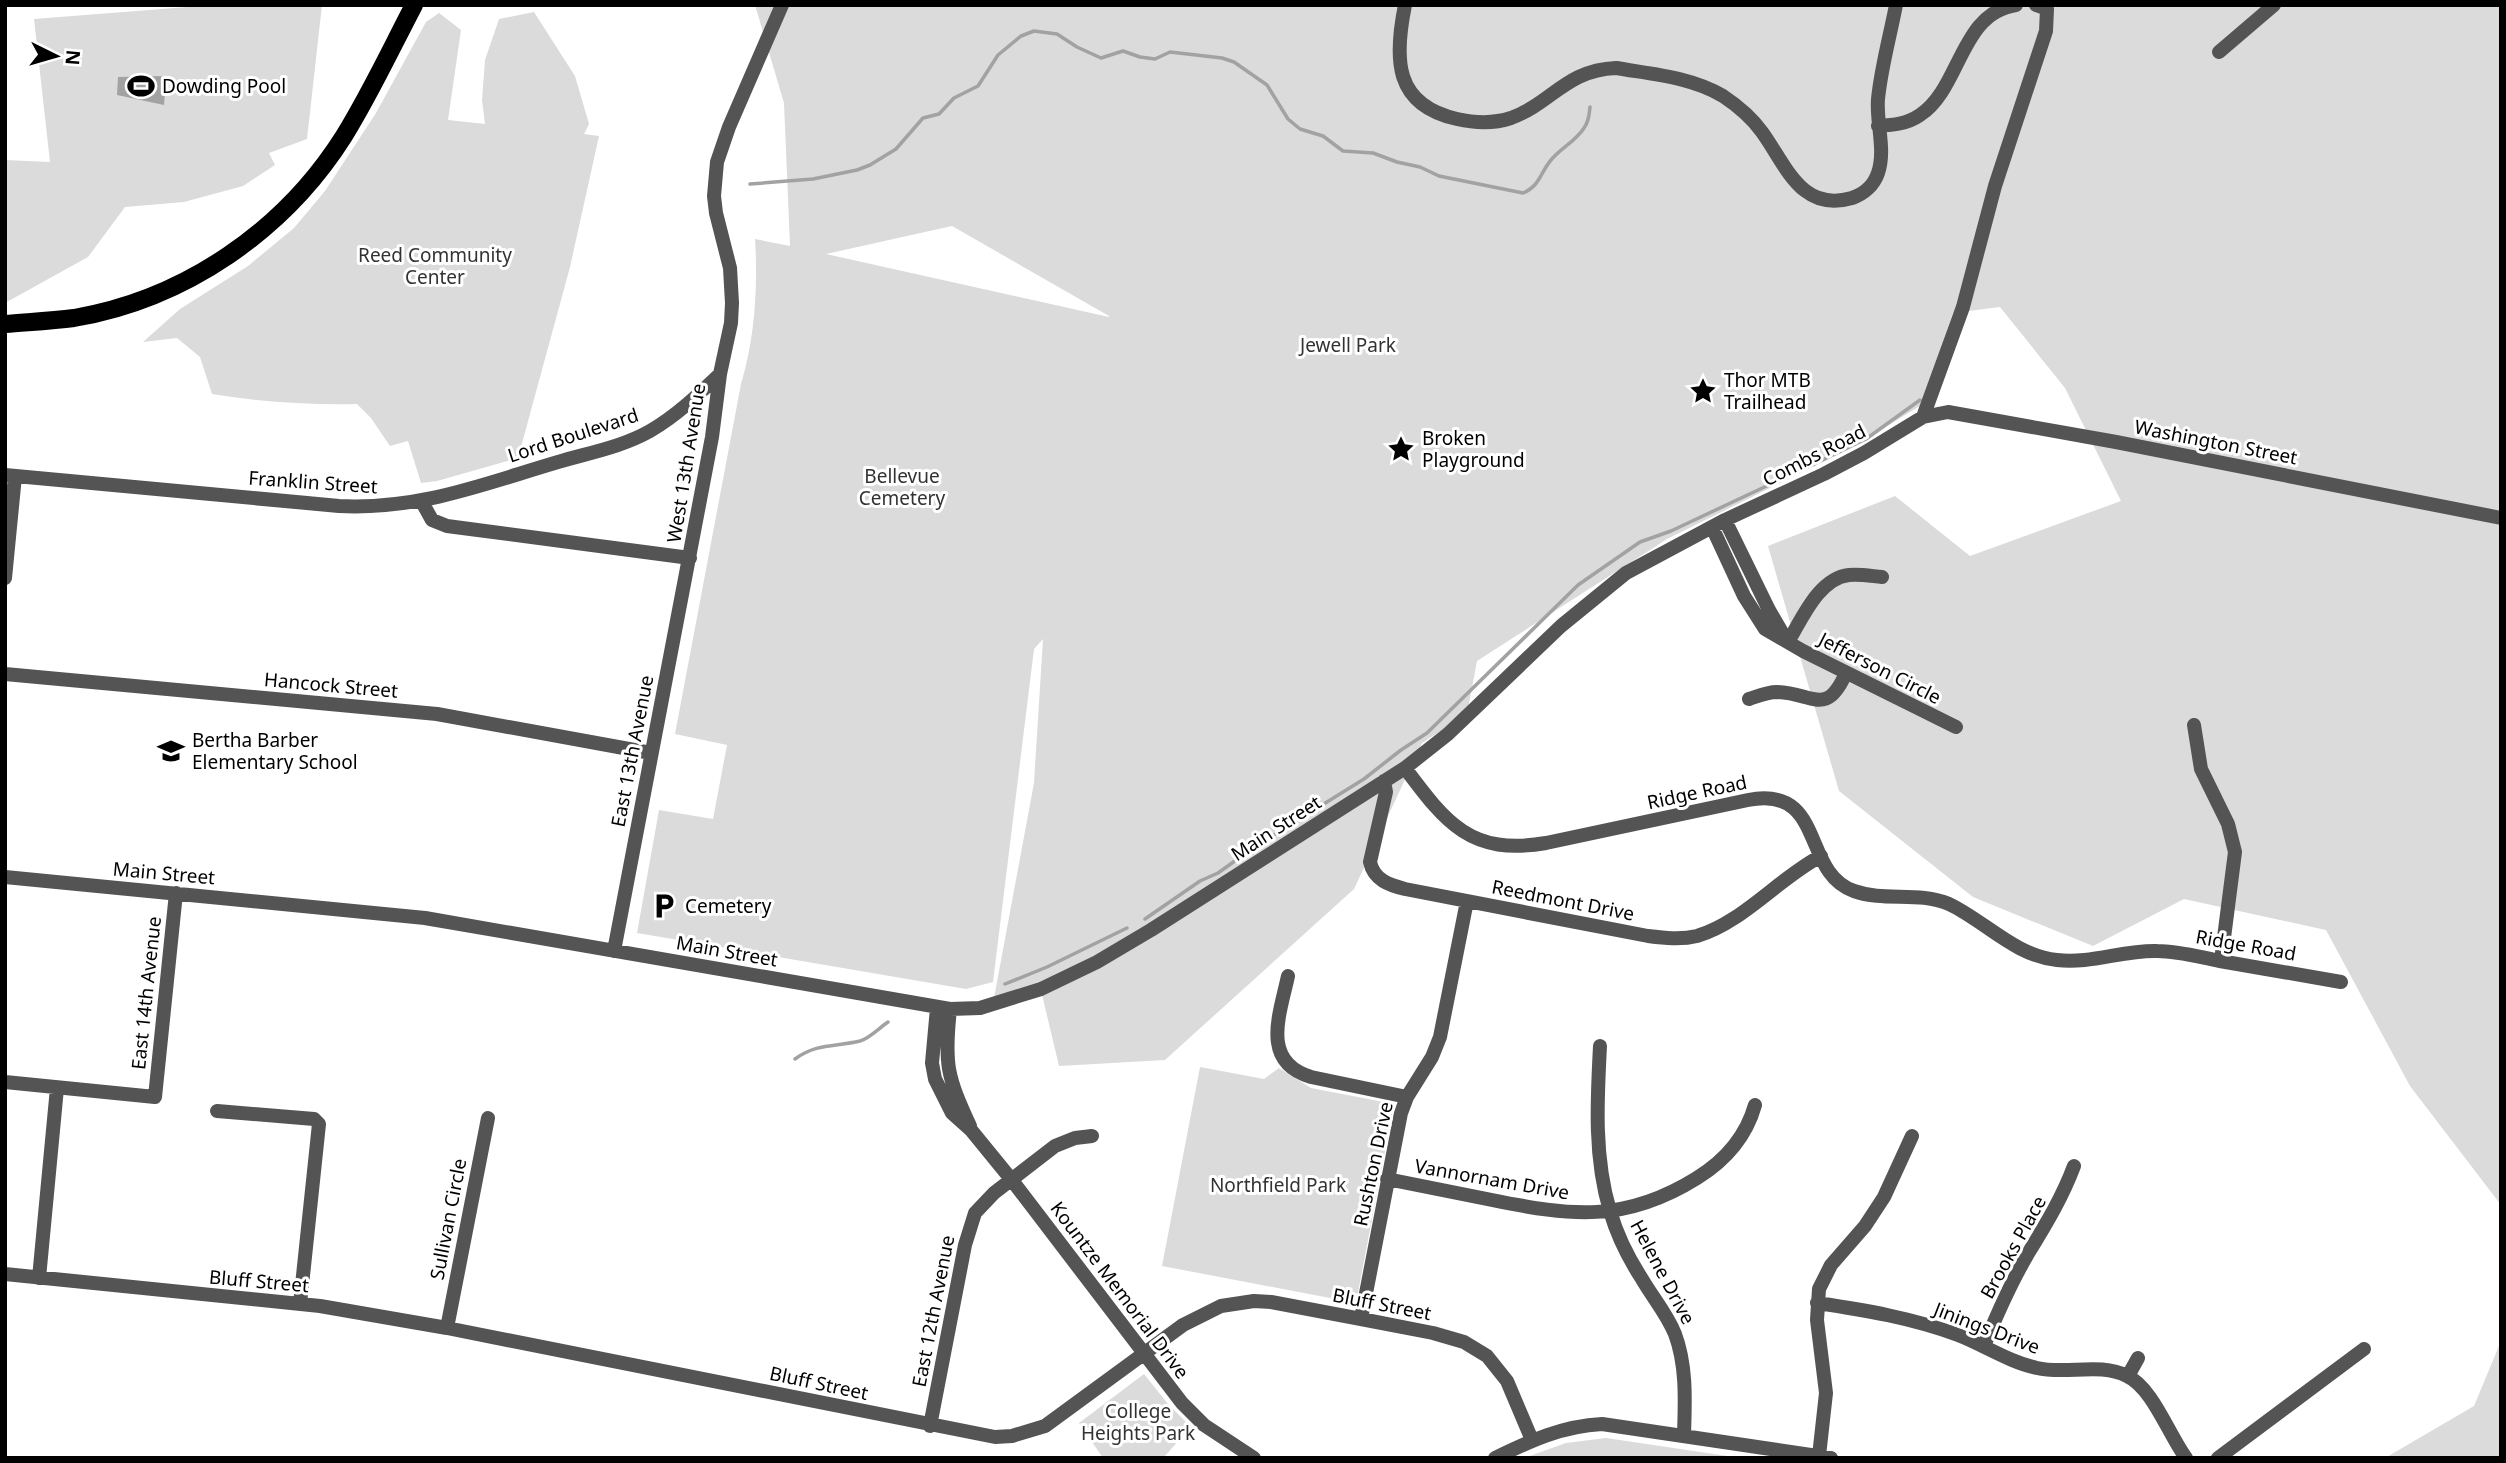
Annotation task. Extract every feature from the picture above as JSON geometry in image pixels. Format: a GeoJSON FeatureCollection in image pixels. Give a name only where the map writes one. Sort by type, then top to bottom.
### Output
{"type":"FeatureCollection","features":[{"type":"Feature","properties":{"kind":"main road"},"geometry":{"type":"LineString","coordinates":[[5,324],[74,318],[137,301],[175,286],[220,262],[264,230],[309,183],[344,136],[414,5]]}},
{"type":"Feature","properties":{"kind":"street","name":"West 13th Avenue"},"geometry":{"type":"LineString","coordinates":[[690,558],[731,323],[730,268],[714,196],[717,162],[729,127],[782,5]]}},
{"type":"Feature","properties":{"kind":"street"},"geometry":{"type":"LineString","coordinates":[[1405,5],[1398,43],[1400,71],[1411,94],[1428,110],[1476,122],[1502,121],[1527,110],[1576,76],[1606,68],[1681,80],[1711,90],[1734,104],[1762,133],[1798,186],[1814,197],[1831,200],[1851,198],[1875,181],[1880,162],[1879,89],[1896,5]]}},
{"type":"Feature","properties":{"kind":"street"},"geometry":{"type":"LineString","coordinates":[[1878,126],[1908,121],[1927,110],[1937,100],[1978,29],[1988,17],[1998,10],[2016,5]]}},
{"type":"Feature","properties":{"kind":"street"},"geometry":{"type":"LineString","coordinates":[[2219,52],[2274,5]]}},
{"type":"Feature","properties":{"kind":"street"},"geometry":{"type":"LineString","coordinates":[[1923,416],[1963,307],[1994,186],[2046,30],[2041,7]]}},
{"type":"Feature","properties":{"kind":"street","name":"Lord Boulevard"},"geometry":{"type":"LineString","coordinates":[[422,502],[647,433],[693,400],[720,374]]}},
{"type":"Feature","properties":{"kind":"street","name":"Washington Street"},"geometry":{"type":"LineString","coordinates":[[1923,416],[1948,412],[2501,518]]}},
{"type":"Feature","properties":{"kind":"street","name":"Combs Road"},"geometry":{"type":"LineString","coordinates":[[1384,781],[1448,734],[1604,588],[1644,562],[1844,464],[1923,416]]}},
{"type":"Feature","properties":{"kind":"street"},"geometry":{"type":"LineString","coordinates":[[5,578],[10,476]]}},
{"type":"Feature","properties":{"kind":"street","name":"Franklin Street"},"geometry":{"type":"LineString","coordinates":[[10,476],[339,506],[373,507],[422,502]]}},
{"type":"Feature","properties":{"kind":"street"},"geometry":{"type":"LineString","coordinates":[[422,502],[432,520],[447,526],[690,558]]}},
{"type":"Feature","properties":{"kind":"street","name":"Jefferson Circle"},"geometry":{"type":"LineString","coordinates":[[1726,520],[1769,610],[1788,642]]}},
{"type":"Feature","properties":{"kind":"street","name":"Jefferson Circle"},"geometry":{"type":"LineString","coordinates":[[1712,527],[1755,617],[1765,629],[1846,673],[1956,727]]}},
{"type":"Feature","properties":{"kind":"street","name":"East 13th Avenue"},"geometry":{"type":"LineString","coordinates":[[614,951],[690,558]]}},
{"type":"Feature","properties":{"kind":"street"},"geometry":{"type":"LineString","coordinates":[[1788,642],[1825,586],[1846,575],[1882,578]]}},
{"type":"Feature","properties":{"kind":"street"},"geometry":{"type":"LineString","coordinates":[[1749,699],[1778,692],[1829,699],[1839,690],[1846,673]]}},
{"type":"Feature","properties":{"kind":"street","name":"Hancock Street"},"geometry":{"type":"LineString","coordinates":[[5,674],[437,714],[651,752]]}},
{"type":"Feature","properties":{"kind":"street"},"geometry":{"type":"LineString","coordinates":[[2194,725],[2201,769],[2228,824],[2235,852],[2221,961]]}},
{"type":"Feature","properties":{"kind":"street","name":"Ridge Road"},"geometry":{"type":"LineString","coordinates":[[1405,768],[1430,802],[1455,826],[1476,838],[1502,846],[1546,843],[1748,800],[1769,798],[1789,804],[1805,820],[1828,870],[1842,886],[1864,894],[1938,900],[2042,958],[2071,961],[2155,951],[2341,982]]}},
{"type":"Feature","properties":{"kind":"street","name":"Main Street"},"geometry":{"type":"LineString","coordinates":[[5,877],[425,918],[944,1009],[980,1008],[1041,989],[1097,962],[1384,781]]}},
{"type":"Feature","properties":{"kind":"street","name":"Reedmont Drive"},"geometry":{"type":"LineString","coordinates":[[1384,781],[1386,792],[1370,854],[1372,870],[1376,876],[1395,886],[1648,936],[1696,936],[1722,925],[1801,866],[1821,856]]}},
{"type":"Feature","properties":{"kind":"street","name":"East 14th Avenue"},"geometry":{"type":"LineString","coordinates":[[57,1088],[155,1097],[176,893]]}},
{"type":"Feature","properties":{"kind":"street","name":"Rushton Drive"},"geometry":{"type":"LineString","coordinates":[[1361,1319],[1396,1132],[1407,1097],[1432,1057],[1440,1037],[1467,901]]}},
{"type":"Feature","properties":{"kind":"street"},"geometry":{"type":"LineString","coordinates":[[1289,976],[1277,1030],[1279,1052],[1284,1062],[1301,1074],[1407,1097]]}},
{"type":"Feature","properties":{"kind":"street","name":"Kountze Memorial Drive"},"geometry":{"type":"LineString","coordinates":[[944,1009],[932,1063],[935,1079],[952,1113],[971,1130],[1011,1179],[1182,1403],[1204,1425],[1254,1458]]}},
{"type":"Feature","properties":{"kind":"street","name":"Helene Drive"},"geometry":{"type":"LineString","coordinates":[[1600,1046],[1598,1142],[1610,1212],[1631,1260],[1675,1334],[1684,1372],[1684,1435]]}},
{"type":"Feature","properties":{"kind":"street"},"geometry":{"type":"LineString","coordinates":[[5,1082],[57,1088],[39,1278]]}},
{"type":"Feature","properties":{"kind":"street","name":"Vannornam Drive"},"geometry":{"type":"LineString","coordinates":[[1387,1179],[1541,1210],[1563,1213],[1610,1212],[1661,1197],[1704,1174],[1740,1140],[1750,1122],[1755,1105]]}},
{"type":"Feature","properties":{"kind":"street"},"geometry":{"type":"LineString","coordinates":[[217,1111],[314,1119],[319,1124],[300,1304]]}},
{"type":"Feature","properties":{"kind":"street","name":"Sullivan Circle"},"geometry":{"type":"LineString","coordinates":[[447,1328],[488,1118]]}},
{"type":"Feature","properties":{"kind":"street","name":"East 12th Avenue"},"geometry":{"type":"LineString","coordinates":[[930,1426],[969,1228],[975,1213],[1011,1179],[1055,1146],[1076,1138],[1092,1136]]}},
{"type":"Feature","properties":{"kind":"street"},"geometry":{"type":"LineString","coordinates":[[1495,1458],[1532,1440],[1564,1429],[1602,1424],[1825,1457],[1826,1393],[1817,1303],[1824,1277],[1865,1226],[1884,1197],[1912,1136]]}},
{"type":"Feature","properties":{"kind":"street","name":"Brooks Place"},"geometry":{"type":"LineString","coordinates":[[1984,1346],[2000,1307],[2053,1214],[2074,1166]]}},
{"type":"Feature","properties":{"kind":"street","name":"Bluff Street"},"geometry":{"type":"LineString","coordinates":[[5,1274],[300,1304],[447,1328],[995,1437],[1029,1432],[1045,1426],[1183,1325],[1205,1313],[1237,1303],[1271,1302],[1442,1335],[1477,1348],[1497,1366],[1507,1381],[1532,1440]]}},
{"type":"Feature","properties":{"kind":"street","name":"Jinings Drive"},"geometry":{"type":"LineString","coordinates":[[1817,1303],[1915,1321],[2039,1369],[2104,1370],[2128,1376]]}},
{"type":"Feature","properties":{"kind":"street"},"geometry":{"type":"LineString","coordinates":[[2218,1458],[2364,1349]]}},
{"type":"Feature","properties":{"kind":"street"},"geometry":{"type":"LineString","coordinates":[[2138,1358],[2128,1376],[2152,1399],[2186,1458]]}},
{"type":"Feature","properties":{"kind":"green space"},"geometry":{"type":"Polygon","coordinates":[[[213,5],[322,5],[307,139],[269,153],[275,165],[243,186],[184,202],[125,207],[88,257],[5,303],[5,160],[50,162],[34,19],[213,5]]]}},
{"type":"Feature","properties":{"kind":"green space"},"geometry":{"type":"Polygon","coordinates":[[[755,5],[2501,5],[2501,1205],[2410,1086],[2326,930],[2184,899],[2093,946],[1973,897],[1839,791],[1768,546],[1895,496],[1970,556],[2121,501],[2065,388],[2000,307],[1953,313],[1920,406],[1849,449],[1667,539],[1477,661],[1467,714],[1422,743],[1354,889],[1165,1060],[1059,1066],[1039,982],[994,998],[1034,783],[1043,639],[1034,649],[993,982],[966,989],[637,933],[659,810],[713,819],[727,745],[675,734],[750,348],[756,294],[755,239],[790,246],[784,103],[755,5]],[[952,226],[826,254],[1109,317],[952,226]]]}},
{"type":"Feature","properties":{"kind":"green space","name":"Reed Community Center"},"geometry":{"type":"Polygon","coordinates":[[[534,12],[575,76],[589,124],[584,134],[599,136],[570,267],[518,458],[421,483],[408,441],[390,446],[371,418],[357,404],[284,402],[212,394],[200,357],[177,338],[143,342],[180,309],[248,266],[294,228],[325,191],[376,113],[426,22],[439,13],[461,30],[448,120],[485,124],[482,100],[485,60],[499,19],[534,12]]]}},
{"type":"Feature","properties":{"kind":"green space","name":"Northfield Park"},"geometry":{"type":"Polygon","coordinates":[[[1200,1067],[1264,1079],[1279,1068],[1311,1088],[1394,1104],[1356,1303],[1162,1266],[1200,1067]]]}},
{"type":"Feature","properties":{"kind":"green space"},"geometry":{"type":"Polygon","coordinates":[[[2501,1341],[2501,1458],[2385,1458],[2474,1406],[2501,1341]]]}},
{"type":"Feature","properties":{"kind":"green space","name":"College Heights Park"},"geometry":{"type":"Polygon","coordinates":[[[1144,1374],[1191,1427],[1163,1458],[1103,1458],[1079,1423],[1144,1374]]]}},
{"type":"Feature","properties":{"kind":"green space"},"geometry":{"type":"Polygon","coordinates":[[[1606,1438],[1741,1458],[1524,1458],[1566,1443],[1606,1438]]]}},
{"type":"Feature","properties":{"kind":"shaded area","name":"Dowding Pool"},"geometry":{"type":"Polygon","coordinates":[[[166,76],[164,105],[117,95],[118,77],[166,76]]]}},
{"type":"Feature","properties":{"kind":"waterway"},"geometry":{"type":"LineString","coordinates":[[750,184],[813,179],[870,165],[896,149],[923,118],[939,114],[954,98],[978,86],[998,55],[1021,36],[1034,31],[1057,34],[1101,58],[1123,51],[1155,59],[1170,52],[1222,58],[1234,62],[1267,85],[1288,119],[1300,129],[1323,136],[1343,151],[1373,153],[1420,167],[1439,176],[1523,193],[1533,187],[1551,160],[1581,133],[1588,120],[1590,107]]}},
{"type":"Feature","properties":{"kind":"waterway"},"geometry":{"type":"LineString","coordinates":[[1804,469],[1866,439],[1920,400]]}},
{"type":"Feature","properties":{"kind":"waterway"},"geometry":{"type":"LineString","coordinates":[[1145,919],[1200,881],[1218,873],[1364,779],[1427,733],[1578,585],[1640,542],[1671,531],[1773,483]]}},
{"type":"Feature","properties":{"kind":"waterway"},"geometry":{"type":"LineString","coordinates":[[1005,984],[1127,928]]}},
{"type":"Feature","properties":{"kind":"waterway"},"geometry":{"type":"LineString","coordinates":[[795,1059],[811,1050],[864,1040],[888,1022]]}},
{"type":"Feature","properties":{"kind":"place","name":"Dowding Pool"},"geometry":{"type":"Point","coordinates":[141,86]}},
{"type":"Feature","properties":{"kind":"place","name":"Thor MTB Trailhead"},"geometry":{"type":"Point","coordinates":[1703,391]}},
{"type":"Feature","properties":{"kind":"place","name":"Broken Playground"},"geometry":{"type":"Point","coordinates":[1401,449]}},
{"type":"Feature","properties":{"kind":"place","name":"Bertha Barber Elementary School"},"geometry":{"type":"Point","coordinates":[171,751]}},
{"type":"Feature","properties":{"kind":"place","name":"Cemetery"},"geometry":{"type":"Point","coordinates":[664,906]}},
{"type":"Feature","properties":{"kind":"park label","name":"Jewell Park"},"geometry":{"type":"Point","coordinates":[1348,345]}},
{"type":"Feature","properties":{"kind":"park label","name":"Bellevue Cemetery"},"geometry":{"type":"Point","coordinates":[902,487]}}]}
